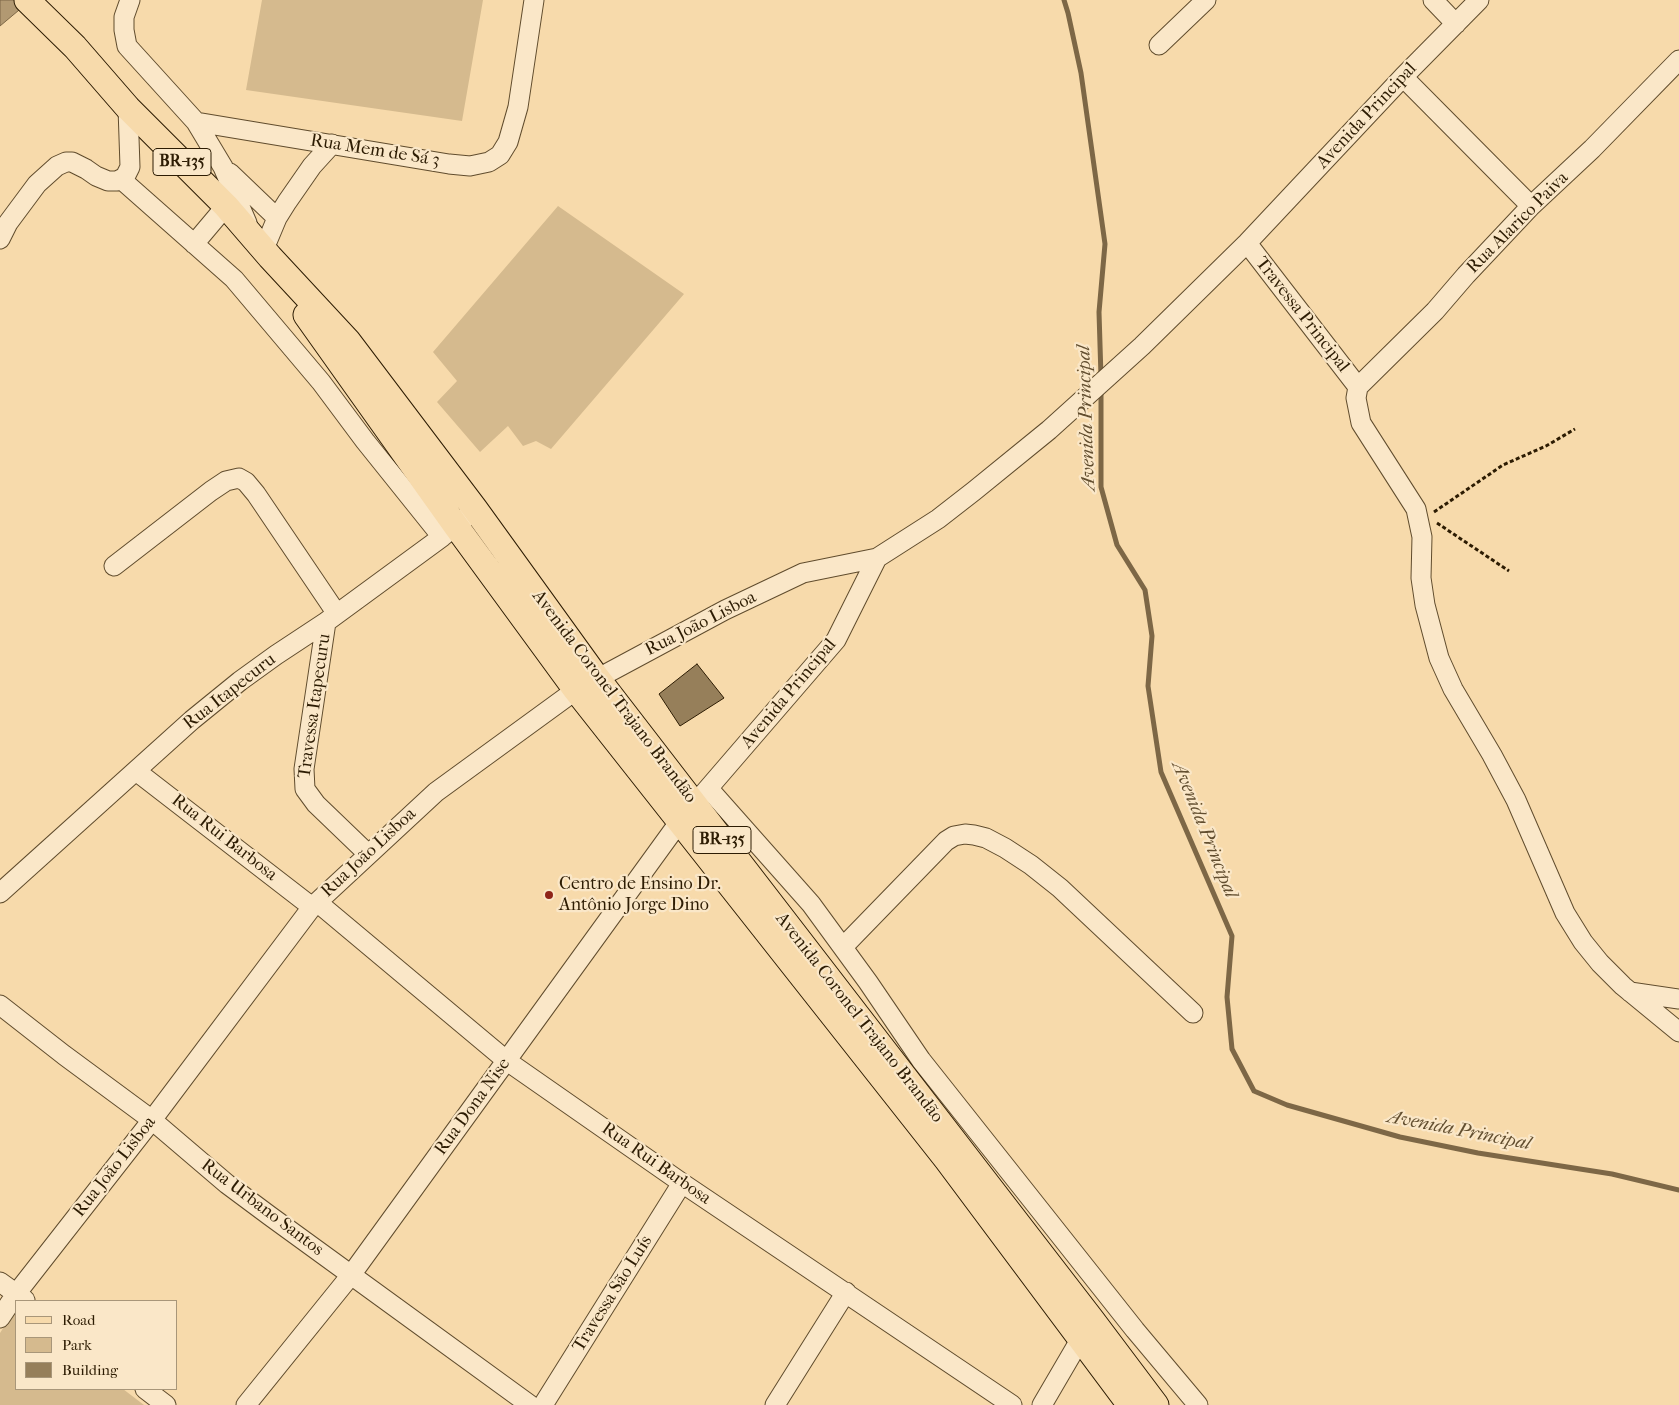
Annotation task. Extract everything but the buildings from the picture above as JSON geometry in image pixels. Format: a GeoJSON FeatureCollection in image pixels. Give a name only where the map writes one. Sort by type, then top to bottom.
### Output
{"type":"FeatureCollection","features":[{"type":"Feature","properties":{"kind":"main road","name":"Avenida Coronel Trajano Brandão"},"geometry":{"type":"LineString","coordinates":[[28,0],[75,47],[128,108],[226,206],[348,340],[475,509],[587,684]]}},
{"type":"Feature","properties":{"kind":"main road","name":"Avenida Coronel Trajano Brandão"},"geometry":{"type":"LineString","coordinates":[[288,276],[306,316],[449,531],[694,805],[947,1160],[1086,1329],[1156,1405]]}},
{"type":"Feature","properties":{"kind":"main road","name":"Avenida Coronel Trajano Brandão"},"geometry":{"type":"LineString","coordinates":[[1086,1329],[1130,1405]]}},
{"type":"Feature","properties":{"kind":"street"},"geometry":{"type":"LineString","coordinates":[[130,0],[124,17],[127,46],[196,122],[223,167],[259,244]]}},
{"type":"Feature","properties":{"kind":"street","name":"Rua Mem de Sá 3"},"geometry":{"type":"LineString","coordinates":[[196,122],[449,164],[480,165],[496,159],[505,149],[518,107],[534,0]]}},
{"type":"Feature","properties":{"kind":"street"},"geometry":{"type":"LineString","coordinates":[[1158,45],[1206,0]]}},
{"type":"Feature","properties":{"kind":"street"},"geometry":{"type":"LineString","coordinates":[[1433,0],[1456,24]]}},
{"type":"Feature","properties":{"kind":"street","name":"Avenida Principal"},"geometry":{"type":"LineString","coordinates":[[694,805],[836,640],[877,558],[938,519],[974,492],[1049,430],[1142,346],[1247,243],[1403,76],[1479,0]]}},
{"type":"Feature","properties":{"kind":"street","name":"Rua Alarico Paiva"},"geometry":{"type":"LineString","coordinates":[[1358,387],[1435,310],[1531,206],[1592,149],[1679,60]]}},
{"type":"Feature","properties":{"kind":"street"},"geometry":{"type":"LineString","coordinates":[[1403,76],[1531,206]]}},
{"type":"Feature","properties":{"kind":"street"},"geometry":{"type":"LineString","coordinates":[[0,239],[8,223],[37,184],[57,166],[66,162],[72,162],[108,181],[122,180],[130,167],[128,108]]}},
{"type":"Feature","properties":{"kind":"street"},"geometry":{"type":"LineString","coordinates":[[259,244],[301,181],[332,144]]}},
{"type":"Feature","properties":{"kind":"street"},"geometry":{"type":"LineString","coordinates":[[223,167],[277,218]]}},
{"type":"Feature","properties":{"kind":"street"},"geometry":{"type":"LineString","coordinates":[[122,180],[234,279],[321,382],[365,441],[449,531]]}},
{"type":"Feature","properties":{"kind":"street"},"geometry":{"type":"LineString","coordinates":[[194,244],[226,206]]}},
{"type":"Feature","properties":{"kind":"street","name":"Travessa Principal"},"geometry":{"type":"LineString","coordinates":[[1247,243],[1358,387]]}},
{"type":"Feature","properties":{"kind":"street"},"geometry":{"type":"LineString","coordinates":[[1358,387],[1356,398],[1361,423],[1422,512],[1420,524],[1422,537],[1421,578],[1425,605],[1439,658],[1453,689],[1516,800],[1565,913],[1582,942],[1600,963],[1630,992],[1679,1032]]}},
{"type":"Feature","properties":{"kind":"street"},"geometry":{"type":"LineString","coordinates":[[114,566],[215,488],[226,481],[239,478],[246,482],[256,494],[332,618]]}},
{"type":"Feature","properties":{"kind":"street","name":"Rua Itapecuru"},"geometry":{"type":"LineString","coordinates":[[0,893],[192,720],[240,681],[332,618],[449,531],[475,509]]}},
{"type":"Feature","properties":{"kind":"street","name":"Rua João Lisboa"},"geometry":{"type":"LineString","coordinates":[[22,1298],[152,1120],[314,904],[436,792],[587,684],[725,610],[803,573],[877,558]]}},
{"type":"Feature","properties":{"kind":"street","name":"Travessa Itapecuru"},"geometry":{"type":"LineString","coordinates":[[332,618],[304,769],[305,789],[316,804],[368,854]]}},
{"type":"Feature","properties":{"kind":"street","name":"Rua Rui Barbosa"},"geometry":{"type":"LineString","coordinates":[[136,771],[314,904],[507,1061],[682,1183],[1012,1405]]}},
{"type":"Feature","properties":{"kind":"street","name":"Avenida Coronel Trajano Brandão"},"geometry":{"type":"LineString","coordinates":[[694,805],[811,904],[868,982],[921,1060],[1135,1330],[1198,1405]]}},
{"type":"Feature","properties":{"kind":"street","name":"Rua Dona Nise"},"geometry":{"type":"LineString","coordinates":[[246,1405],[351,1275],[694,805]]}},
{"type":"Feature","properties":{"kind":"street","name":"Avenida Coronel Trajano Brandão"},"geometry":{"type":"LineString","coordinates":[[843,947],[946,841],[954,836],[974,835],[986,838],[1031,864],[1060,888],[1192,1013]]}},
{"type":"Feature","properties":{"kind":"street"},"geometry":{"type":"LineString","coordinates":[[1630,992],[1679,998]]}},
{"type":"Feature","properties":{"kind":"street","name":"Rua Urbano Santos"},"geometry":{"type":"LineString","coordinates":[[0,1005],[64,1056],[152,1120],[227,1184],[530,1405]]}},
{"type":"Feature","properties":{"kind":"street","name":"Travessa São Luís"},"geometry":{"type":"LineString","coordinates":[[543,1405],[682,1183]]}},
{"type":"Feature","properties":{"kind":"street"},"geometry":{"type":"LineString","coordinates":[[0,1282],[22,1298]]}},
{"type":"Feature","properties":{"kind":"street"},"geometry":{"type":"LineString","coordinates":[[775,1405],[846,1292]]}},
{"type":"Feature","properties":{"kind":"street","name":"Rua João Lisboa"},"geometry":{"type":"LineString","coordinates":[[0,1318],[15,1304]]}},
{"type":"Feature","properties":{"kind":"street"},"geometry":{"type":"LineString","coordinates":[[1042,1405],[1086,1329]]}},
{"type":"Feature","properties":{"kind":"street"},"geometry":{"type":"LineString","coordinates":[[145,1390],[166,1405]]}},
{"type":"Feature","properties":{"kind":"path"},"geometry":{"type":"LineString","coordinates":[[1509,571],[1422,512],[1503,465],[1546,446],[1574,429]]}},
{"type":"Feature","properties":{"kind":"green space"},"geometry":{"type":"Polygon","coordinates":[[[262,0],[483,0],[462,121],[246,90],[262,0]]]}},
{"type":"Feature","properties":{"kind":"green space"},"geometry":{"type":"Polygon","coordinates":[[[558,206],[684,294],[551,449],[536,441],[523,446],[508,426],[480,452],[437,402],[457,381],[433,352],[558,206]]]}},
{"type":"Feature","properties":{"kind":"green space"},"geometry":{"type":"Polygon","coordinates":[[[15,1310],[15,1390],[124,1390],[144,1405],[0,1405],[0,1333],[15,1310]]]}},
{"type":"Feature","properties":{"kind":"shaded area"},"geometry":{"type":"Polygon","coordinates":[[[0,0],[31,0],[0,26],[0,0]]]}},
{"type":"Feature","properties":{"kind":"waterway","name":"Avenida Principal"},"geometry":{"type":"LineString","coordinates":[[1064,0],[1081,73],[1105,244],[1099,312],[1101,377]]}},
{"type":"Feature","properties":{"kind":"waterway","name":"Avenida Principal"},"geometry":{"type":"LineString","coordinates":[[1101,391],[1101,487],[1117,545],[1145,590],[1152,636],[1148,686],[1161,772],[1232,936],[1227,997],[1232,1049],[1254,1091],[1287,1105],[1400,1137],[1478,1153],[1612,1174],[1679,1190]]}},
{"type":"Feature","properties":{"kind":"place","name":"Centro de Ensino Dr. Antônio Jorge Dino"},"geometry":{"type":"Point","coordinates":[549,895]}}]}
